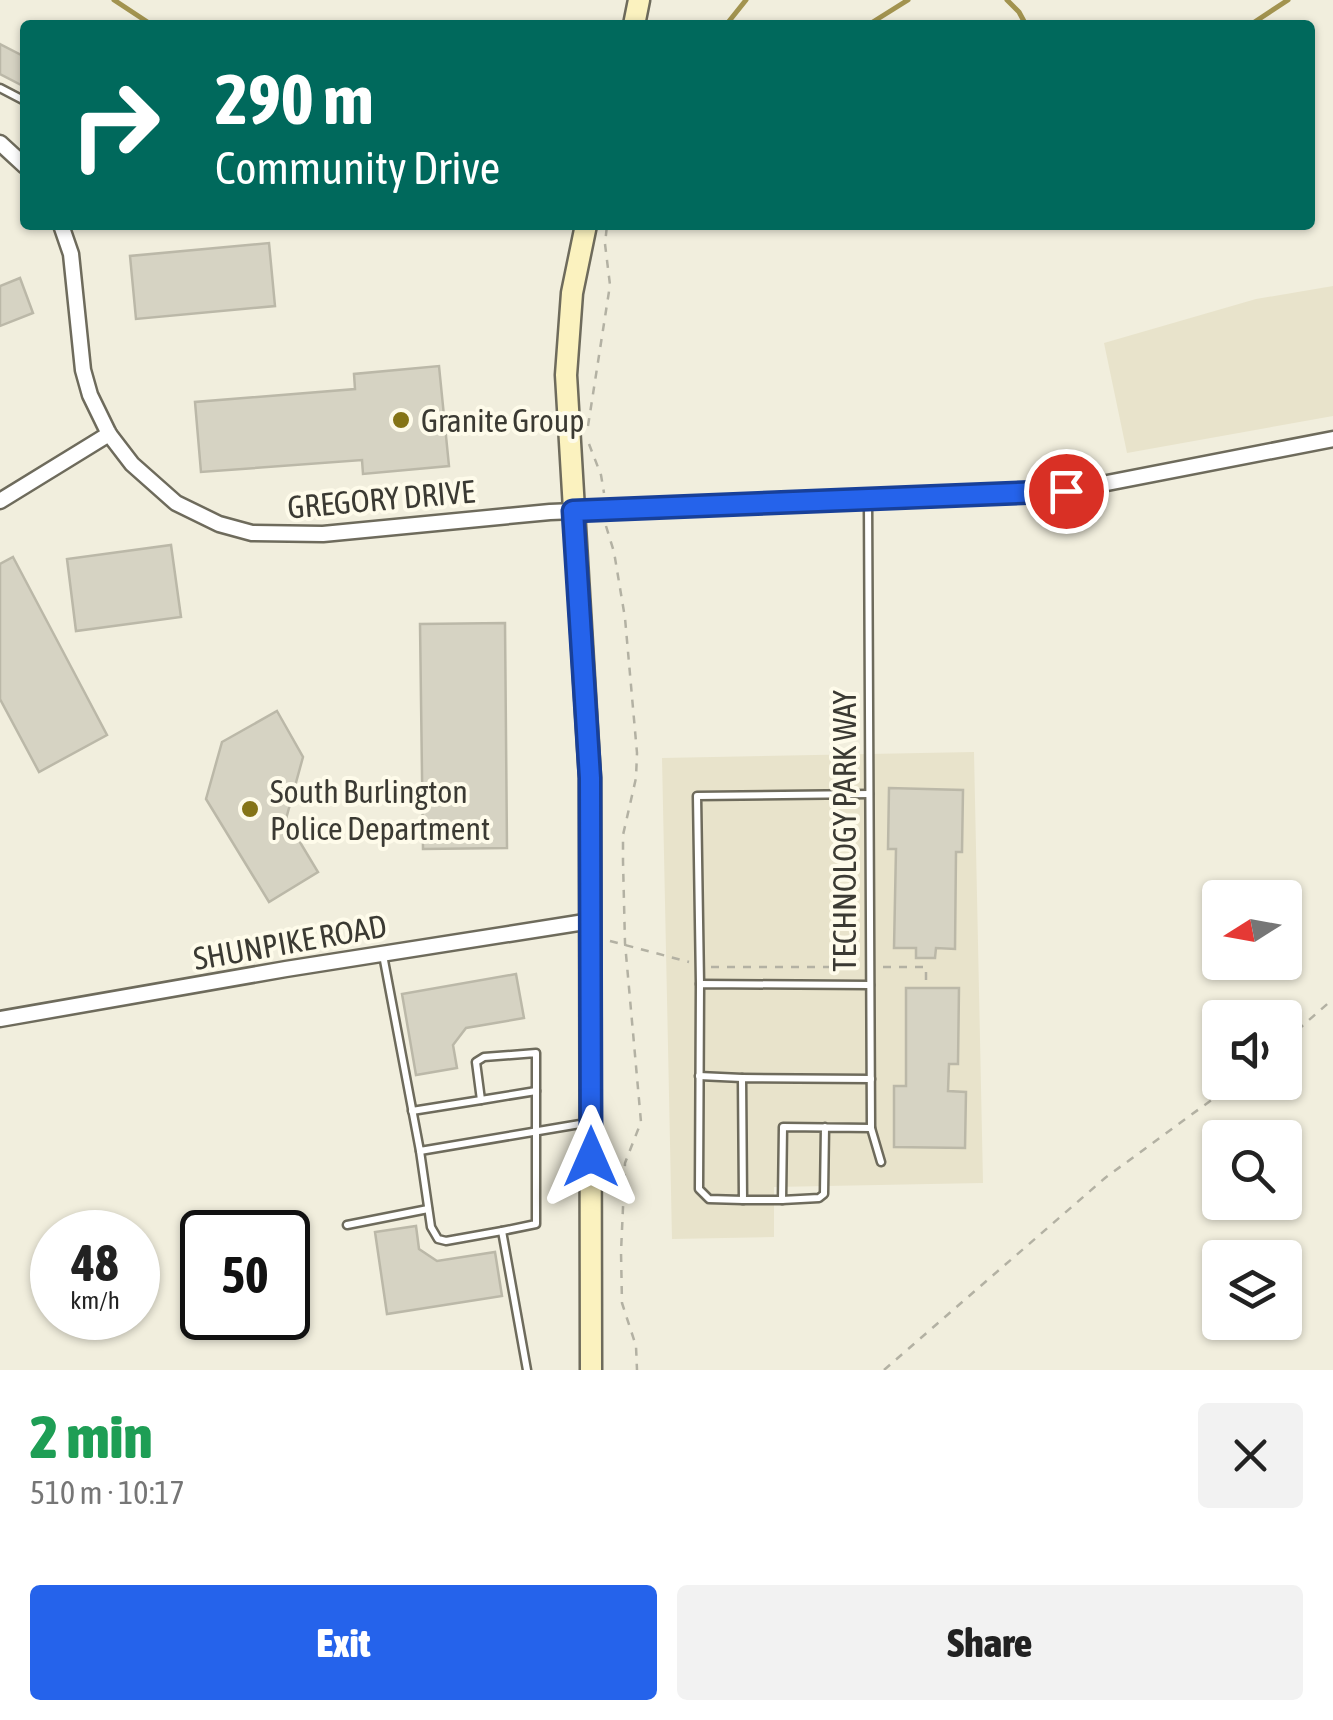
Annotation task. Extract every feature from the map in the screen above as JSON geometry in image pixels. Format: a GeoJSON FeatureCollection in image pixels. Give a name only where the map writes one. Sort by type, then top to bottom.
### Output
{"type":"FeatureCollection","features":[{"type":"Feature","properties":{"kind":"main road"},"geometry":{"type":"LineString","coordinates":[[585,230],[572,294],[566,356],[588,730],[591,1370]]}},
{"type":"Feature","properties":{"kind":"street"},"geometry":{"type":"LineString","coordinates":[[0,143],[20,161]]}},
{"type":"Feature","properties":{"kind":"street","name":"GREGORY DRIVE"},"geometry":{"type":"LineString","coordinates":[[63,230],[70,254],[83,370],[109,434],[132,464],[176,503],[219,524],[252,533],[323,534],[550,512],[1066,491],[1333,439]]}},
{"type":"Feature","properties":{"kind":"street"},"geometry":{"type":"LineString","coordinates":[[0,501],[109,434]]}},
{"type":"Feature","properties":{"kind":"street","name":"SHUNPIKE ROAD"},"geometry":{"type":"LineString","coordinates":[[0,1019],[590,922]]}},
{"type":"Feature","properties":{"kind":"lane","name":"TECHNOLOGY PARK WAY"},"geometry":{"type":"LineString","coordinates":[[868,499],[870,1079],[871,1128],[881,1162]]}},
{"type":"Feature","properties":{"kind":"lane"},"geometry":{"type":"LineString","coordinates":[[825,1127],[824,1194],[819,1198],[709,1199],[699,1189],[697,796],[869,794]]}},
{"type":"Feature","properties":{"kind":"lane"},"geometry":{"type":"LineString","coordinates":[[383,954],[428,1209],[438,1239],[446,1241],[536,1224],[536,1053],[484,1057],[476,1062],[480,1100]]}},
{"type":"Feature","properties":{"kind":"lane"},"geometry":{"type":"LineString","coordinates":[[700,984],[870,986]]}},
{"type":"Feature","properties":{"kind":"lane"},"geometry":{"type":"LineString","coordinates":[[699,1076],[870,1079]]}},
{"type":"Feature","properties":{"kind":"lane"},"geometry":{"type":"LineString","coordinates":[[742,1078],[743,1200]]}},
{"type":"Feature","properties":{"kind":"lane"},"geometry":{"type":"LineString","coordinates":[[412,1111],[536,1091]]}},
{"type":"Feature","properties":{"kind":"lane"},"geometry":{"type":"LineString","coordinates":[[420,1151],[591,1122]]}},
{"type":"Feature","properties":{"kind":"lane"},"geometry":{"type":"LineString","coordinates":[[782,1200],[783,1127],[871,1128]]}},
{"type":"Feature","properties":{"kind":"lane"},"geometry":{"type":"LineString","coordinates":[[348,1225],[428,1209]]}},
{"type":"Feature","properties":{"kind":"lane"},"geometry":{"type":"LineString","coordinates":[[502,1231],[526,1370]]}},
{"type":"Feature","properties":{"kind":"path"},"geometry":{"type":"LineString","coordinates":[[606,230],[604,244],[610,285],[587,431],[601,475],[607,534],[614,552],[625,618],[637,754],[636,778],[623,834],[625,942],[641,1122],[625,1163],[622,1286],[622,1303],[636,1346],[637,1370]]}},
{"type":"Feature","properties":{"kind":"path"},"geometry":{"type":"LineString","coordinates":[[604,940],[625,942],[691,962]]}},
{"type":"Feature","properties":{"kind":"path"},"geometry":{"type":"LineString","coordinates":[[710,966],[860,967]]}},
{"type":"Feature","properties":{"kind":"path"},"geometry":{"type":"LineString","coordinates":[[882,967],[926,967],[926,988]]}},
{"type":"Feature","properties":{"kind":"path"},"geometry":{"type":"LineString","coordinates":[[1302,1026],[1333,1000]]}},
{"type":"Feature","properties":{"kind":"path"},"geometry":{"type":"LineString","coordinates":[[884,1370],[1105,1178],[1211,1100]]}},
{"type":"Feature","properties":{"kind":"shaded area"},"geometry":{"type":"Polygon","coordinates":[[[1333,286],[1333,416],[1127,453],[1104,343],[1256,299],[1333,286]]]}},
{"type":"Feature","properties":{"kind":"shaded area"},"geometry":{"type":"Polygon","coordinates":[[[974,752],[983,1183],[774,1187],[774,1237],[672,1239],[662,758],[974,752]]]}},
{"type":"Feature","properties":{"kind":"building"},"geometry":{"type":"Polygon","coordinates":[[[0,44],[20,54],[20,84],[0,74],[0,44]]]}},
{"type":"Feature","properties":{"kind":"building"},"geometry":{"type":"Polygon","coordinates":[[[269,243],[275,306],[136,319],[130,256],[269,243]]]}},
{"type":"Feature","properties":{"kind":"building"},"geometry":{"type":"Polygon","coordinates":[[[20,278],[33,313],[0,326],[0,286],[20,278]]]}},
{"type":"Feature","properties":{"kind":"building"},"geometry":{"type":"Polygon","coordinates":[[[439,366],[449,466],[363,474],[362,460],[201,472],[195,402],[355,389],[354,374],[439,366]]]}},
{"type":"Feature","properties":{"kind":"building"},"geometry":{"type":"Polygon","coordinates":[[[171,545],[181,617],[76,631],[67,559],[171,545]]]}},
{"type":"Feature","properties":{"kind":"building"},"geometry":{"type":"Polygon","coordinates":[[[13,557],[107,735],[39,772],[0,699],[0,564],[13,557]]]}},
{"type":"Feature","properties":{"kind":"building"},"geometry":{"type":"Polygon","coordinates":[[[505,623],[507,848],[423,849],[420,624],[505,623]]]}},
{"type":"Feature","properties":{"kind":"building","name":"South Burlington Police Department"},"geometry":{"type":"Polygon","coordinates":[[[277,711],[303,757],[286,819],[318,872],[269,902],[206,799],[222,742],[277,711]]]}},
{"type":"Feature","properties":{"kind":"building"},"geometry":{"type":"Polygon","coordinates":[[[889,788],[963,790],[962,852],[956,852],[955,949],[936,948],[935,958],[916,958],[916,948],[894,948],[896,849],[888,849],[889,788]]]}},
{"type":"Feature","properties":{"kind":"building"},"geometry":{"type":"Polygon","coordinates":[[[516,974],[524,1018],[466,1028],[453,1045],[457,1068],[416,1075],[402,994],[516,974]]]}},
{"type":"Feature","properties":{"kind":"building"},"geometry":{"type":"Polygon","coordinates":[[[906,988],[959,988],[958,1064],[949,1064],[948,1091],[966,1092],[965,1148],[894,1147],[894,1086],[906,1086],[906,988]]]}},
{"type":"Feature","properties":{"kind":"building"},"geometry":{"type":"Polygon","coordinates":[[[416,1226],[419,1249],[437,1261],[495,1252],[502,1296],[387,1314],[375,1232],[416,1226]]]}},
{"type":"Feature","properties":{"kind":"waterway"},"geometry":{"type":"LineString","coordinates":[[114,0],[144,20]]}},
{"type":"Feature","properties":{"kind":"waterway"},"geometry":{"type":"LineString","coordinates":[[730,20],[746,0]]}},
{"type":"Feature","properties":{"kind":"waterway"},"geometry":{"type":"LineString","coordinates":[[876,20],[908,0]]}},
{"type":"Feature","properties":{"kind":"waterway"},"geometry":{"type":"LineString","coordinates":[[1007,0],[1023,20]]}},
{"type":"Feature","properties":{"kind":"waterway"},"geometry":{"type":"LineString","coordinates":[[1258,20],[1288,0]]}},
{"type":"Feature","properties":{"kind":"place","name":"Granite Group"},"geometry":{"type":"Point","coordinates":[401,420]}},
{"type":"Feature","properties":{"kind":"place","name":"South Burlington Police Department"},"geometry":{"type":"Point","coordinates":[250,809]}},
{"type":"Feature","properties":{"kind":"route"},"geometry":{"type":"LineString","coordinates":[[591,1157],[590,778],[573,511],[1066,491]]}}]}
